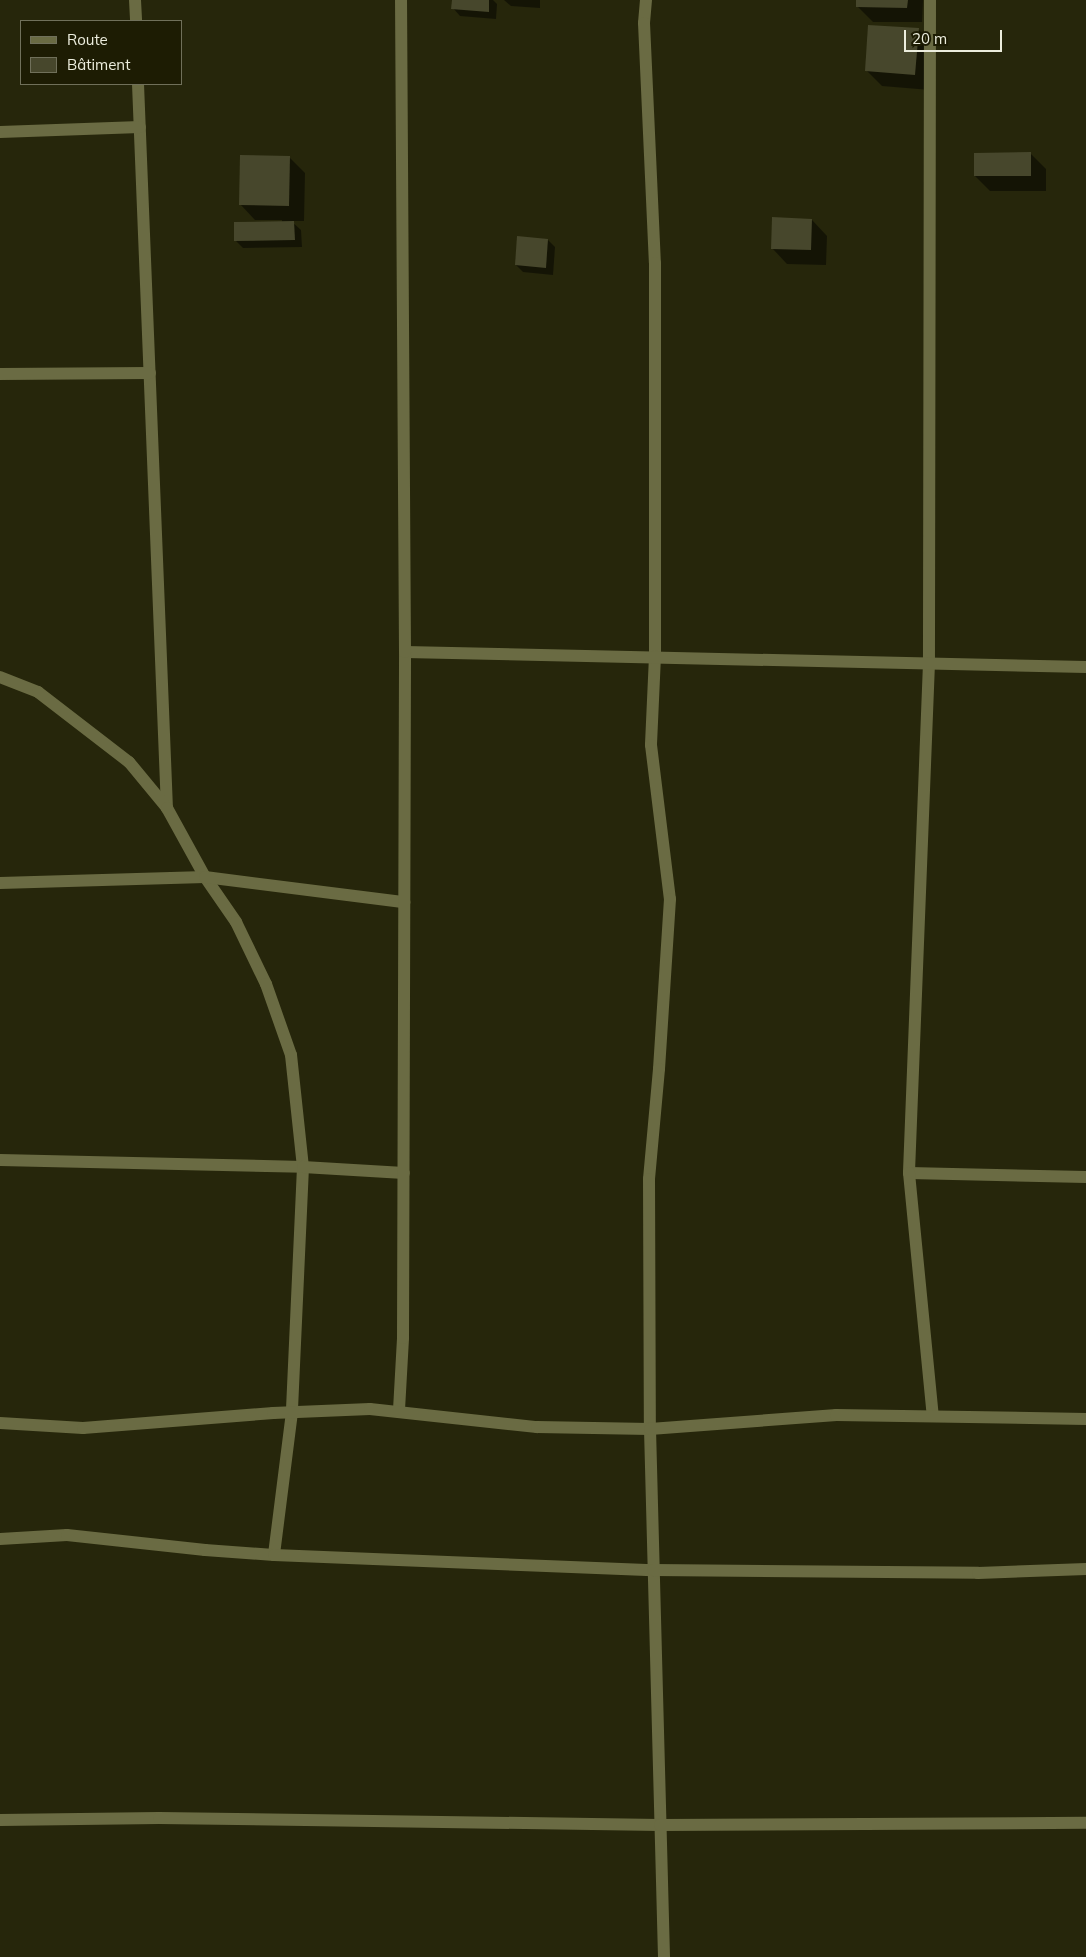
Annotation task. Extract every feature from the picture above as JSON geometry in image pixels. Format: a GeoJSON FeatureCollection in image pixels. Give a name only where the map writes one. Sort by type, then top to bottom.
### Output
{"type":"FeatureCollection","features":[{"type":"Feature","properties":{"kind":"street"},"geometry":{"type":"LineString","coordinates":[[135,0],[136,20]]}},
{"type":"Feature","properties":{"kind":"street"},"geometry":{"type":"LineString","coordinates":[[399,1410],[403,1338],[405,652],[401,0]]}},
{"type":"Feature","properties":{"kind":"street"},"geometry":{"type":"LineString","coordinates":[[646,0],[644,23],[655,263],[655,656],[651,745],[670,899],[659,1069],[649,1179],[650,1429],[664,1957]]}},
{"type":"Feature","properties":{"kind":"street"},"geometry":{"type":"LineString","coordinates":[[930,0],[929,663],[908,1172],[932,1416]]}},
{"type":"Feature","properties":{"kind":"street"},"geometry":{"type":"LineString","coordinates":[[138,85],[167,808]]}},
{"type":"Feature","properties":{"kind":"street"},"geometry":{"type":"LineString","coordinates":[[0,132],[140,127]]}},
{"type":"Feature","properties":{"kind":"street"},"geometry":{"type":"LineString","coordinates":[[0,374],[150,372]]}},
{"type":"Feature","properties":{"kind":"street"},"geometry":{"type":"LineString","coordinates":[[405,652],[655,656],[1086,667]]}},
{"type":"Feature","properties":{"kind":"street"},"geometry":{"type":"LineString","coordinates":[[0,677],[38,692],[129,762],[167,808],[205,877],[236,922],[266,984],[291,1055],[303,1168],[292,1412],[274,1555]]}},
{"type":"Feature","properties":{"kind":"street"},"geometry":{"type":"LineString","coordinates":[[0,883],[205,877],[404,902]]}},
{"type":"Feature","properties":{"kind":"street"},"geometry":{"type":"LineString","coordinates":[[0,1160],[303,1168],[404,1173]]}},
{"type":"Feature","properties":{"kind":"street"},"geometry":{"type":"LineString","coordinates":[[908,1172],[1086,1177]]}},
{"type":"Feature","properties":{"kind":"street"},"geometry":{"type":"LineString","coordinates":[[0,1423],[83,1428],[370,1408],[537,1427],[650,1429],[836,1415],[1086,1419]]}},
{"type":"Feature","properties":{"kind":"street"},"geometry":{"type":"LineString","coordinates":[[0,1539],[67,1535],[205,1550],[274,1555],[653,1570],[978,1573],[1086,1569]]}},
{"type":"Feature","properties":{"kind":"street"},"geometry":{"type":"LineString","coordinates":[[0,1820],[159,1818],[660,1825],[1086,1823]]}},
{"type":"Feature","properties":{"kind":"building"},"geometry":{"type":"Polygon","coordinates":[[[452,0],[489,0],[489,12],[451,9],[452,0]]]}},
{"type":"Feature","properties":{"kind":"building"},"geometry":{"type":"Polygon","coordinates":[[[856,0],[908,0],[907,8],[856,7],[856,0]]]}},
{"type":"Feature","properties":{"kind":"building"},"geometry":{"type":"Polygon","coordinates":[[[868,25],[919,28],[915,75],[865,71],[868,25]]]}},
{"type":"Feature","properties":{"kind":"building"},"geometry":{"type":"Polygon","coordinates":[[[1031,152],[1031,176],[974,176],[974,153],[1031,152]]]}},
{"type":"Feature","properties":{"kind":"building"},"geometry":{"type":"Polygon","coordinates":[[[240,155],[290,156],[289,206],[239,205],[240,155]]]}},
{"type":"Feature","properties":{"kind":"building"},"geometry":{"type":"Polygon","coordinates":[[[772,217],[812,219],[811,250],[771,249],[772,217]]]}},
{"type":"Feature","properties":{"kind":"building"},"geometry":{"type":"Polygon","coordinates":[[[294,221],[295,240],[234,241],[234,222],[294,221]]]}},
{"type":"Feature","properties":{"kind":"building"},"geometry":{"type":"Polygon","coordinates":[[[517,236],[548,239],[546,268],[515,265],[517,236]]]}}]}
